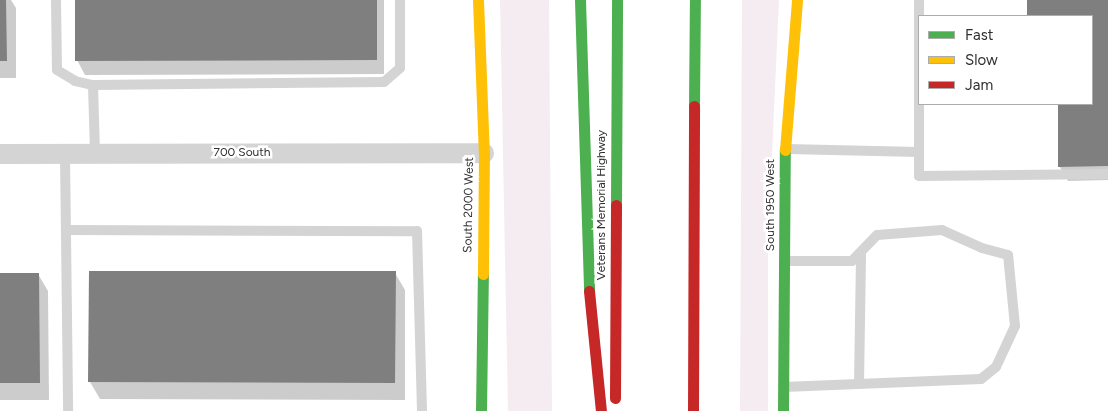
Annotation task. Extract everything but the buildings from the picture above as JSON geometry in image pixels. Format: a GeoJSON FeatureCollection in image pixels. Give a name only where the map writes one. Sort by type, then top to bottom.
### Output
{"type":"FeatureCollection","features":[{"type":"Feature","properties":{"kind":"main road","name":"South 2000 West"},"geometry":{"type":"LineString","coordinates":[[478,0],[484,153],[481,411]]}},
{"type":"Feature","properties":{"kind":"main road"},"geometry":{"type":"LineString","coordinates":[[580,0],[587,265],[601,411]]}},
{"type":"Feature","properties":{"kind":"main road","name":"Veterans Memorial Highway"},"geometry":{"type":"LineString","coordinates":[[615,411],[617,0]]}},
{"type":"Feature","properties":{"kind":"main road"},"geometry":{"type":"LineString","coordinates":[[693,411],[695,0]]}},
{"type":"Feature","properties":{"kind":"main road","name":"South 1950 West"},"geometry":{"type":"LineString","coordinates":[[783,411],[785,148],[797,0]]}},
{"type":"Feature","properties":{"kind":"street","name":"700 South"},"geometry":{"type":"LineString","coordinates":[[0,154],[484,153]]}},
{"type":"Feature","properties":{"kind":"lane"},"geometry":{"type":"LineString","coordinates":[[56,0],[57,70],[75,81],[93,85],[384,82],[400,68],[400,0]]}},
{"type":"Feature","properties":{"kind":"lane"},"geometry":{"type":"LineString","coordinates":[[919,0],[919,15]]}},
{"type":"Feature","properties":{"kind":"lane"},"geometry":{"type":"LineString","coordinates":[[93,85],[94,154]]}},
{"type":"Feature","properties":{"kind":"lane"},"geometry":{"type":"LineString","coordinates":[[919,105],[919,176],[1108,174]]}},
{"type":"Feature","properties":{"kind":"lane"},"geometry":{"type":"LineString","coordinates":[[785,148],[919,152]]}},
{"type":"Feature","properties":{"kind":"lane"},"geometry":{"type":"LineString","coordinates":[[65,154],[68,411]]}},
{"type":"Feature","properties":{"kind":"lane"},"geometry":{"type":"LineString","coordinates":[[66,230],[417,231],[422,411]]}},
{"type":"Feature","properties":{"kind":"lane"},"geometry":{"type":"LineString","coordinates":[[783,387],[981,379],[996,367],[1015,326],[1008,255],[982,248],[942,230],[877,235],[861,255],[852,261],[784,261]]}},
{"type":"Feature","properties":{"kind":"lane"},"geometry":{"type":"LineString","coordinates":[[859,384],[861,255]]}},
{"type":"Feature","properties":{"kind":"shaded area"},"geometry":{"type":"Polygon","coordinates":[[[500,0],[549,0],[552,411],[508,411],[500,0]]]}},
{"type":"Feature","properties":{"kind":"shaded area"},"geometry":{"type":"Polygon","coordinates":[[[742,0],[779,0],[768,243],[768,411],[740,411],[742,0]]]}},
{"type":"Feature","properties":{"kind":"traffic: fast"},"geometry":{"type":"LineString","coordinates":[[580,0],[589,291]]}},
{"type":"Feature","properties":{"kind":"traffic: fast"},"geometry":{"type":"LineString","coordinates":[[616,205],[617,0]]}},
{"type":"Feature","properties":{"kind":"traffic: fast"},"geometry":{"type":"LineString","coordinates":[[694,106],[695,0]]}},
{"type":"Feature","properties":{"kind":"traffic: fast"},"geometry":{"type":"LineString","coordinates":[[783,411],[785,150]]}},
{"type":"Feature","properties":{"kind":"traffic: fast"},"geometry":{"type":"LineString","coordinates":[[481,411],[483,274]]}},
{"type":"Feature","properties":{"kind":"traffic: slow"},"geometry":{"type":"LineString","coordinates":[[478,0],[484,153],[483,274]]}},
{"type":"Feature","properties":{"kind":"traffic: slow"},"geometry":{"type":"LineString","coordinates":[[785,150],[797,0]]}},
{"type":"Feature","properties":{"kind":"traffic: jam"},"geometry":{"type":"LineString","coordinates":[[693,411],[694,106]]}},
{"type":"Feature","properties":{"kind":"traffic: jam"},"geometry":{"type":"LineString","coordinates":[[615,398],[616,205]]}},
{"type":"Feature","properties":{"kind":"traffic: jam"},"geometry":{"type":"LineString","coordinates":[[589,291],[601,411]]}}]}
